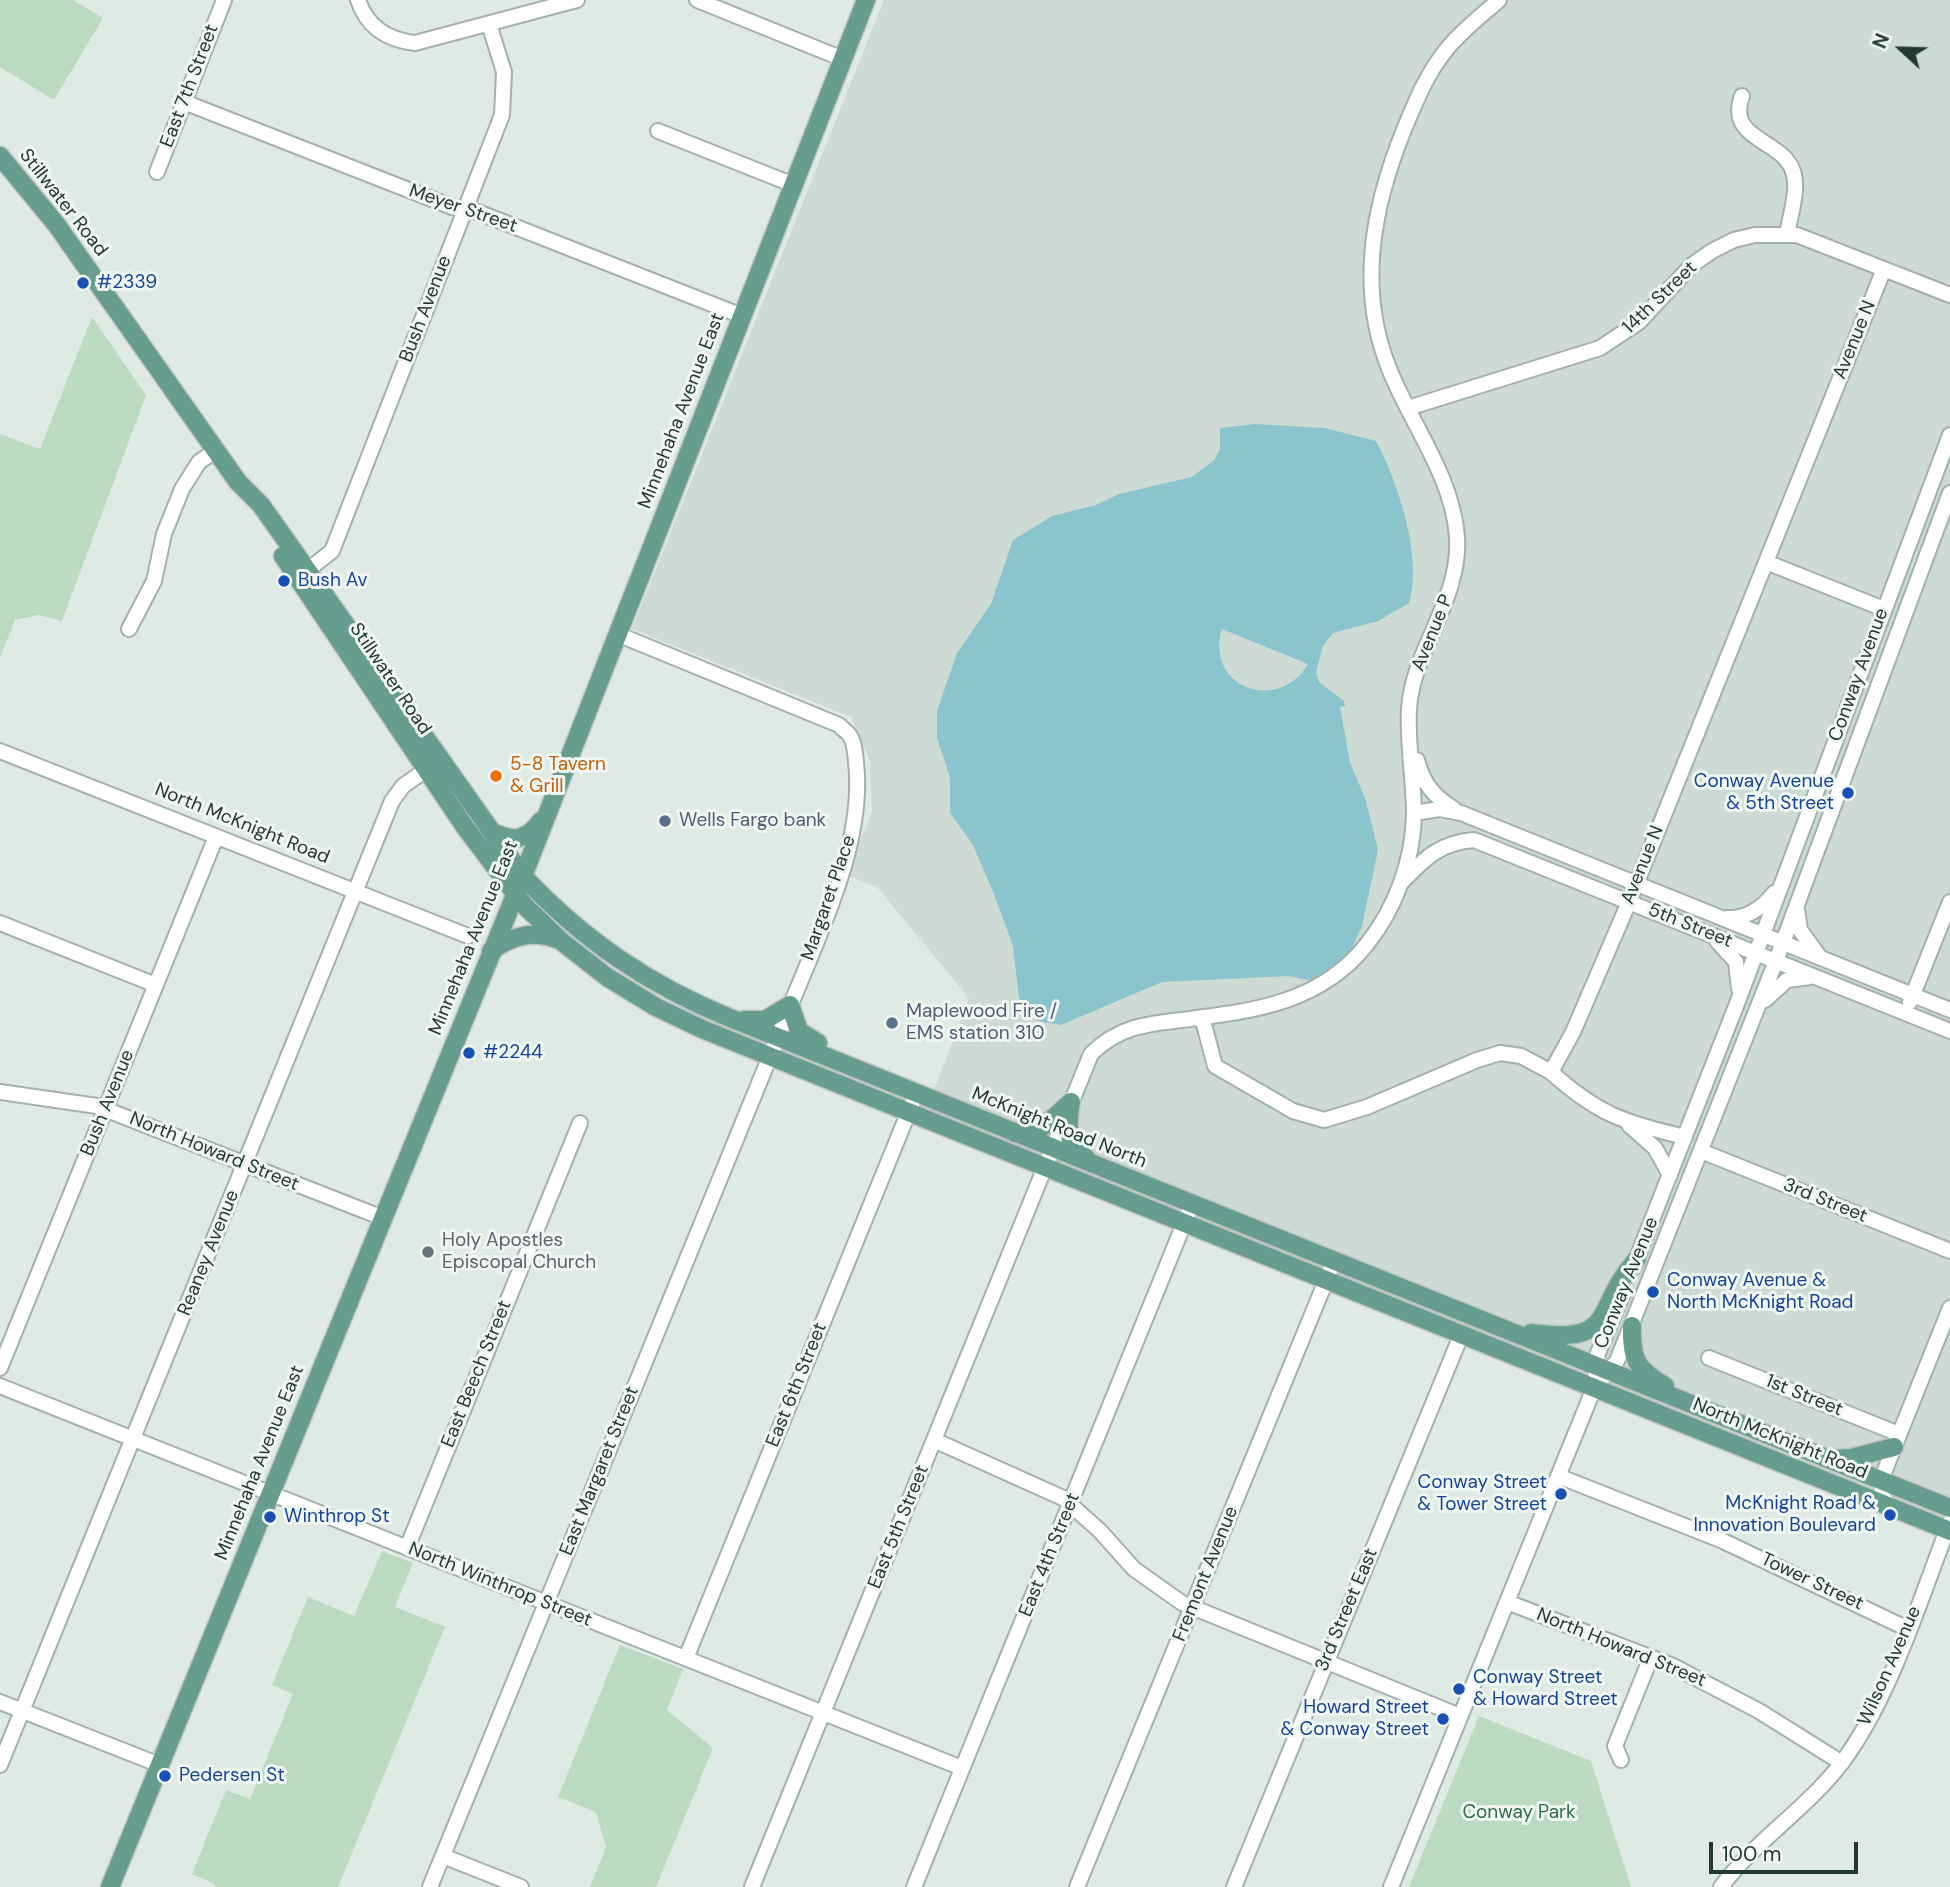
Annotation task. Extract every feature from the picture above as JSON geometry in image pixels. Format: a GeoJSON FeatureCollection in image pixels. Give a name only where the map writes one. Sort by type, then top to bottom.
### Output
{"type":"FeatureCollection","features":[{"type":"Feature","properties":{"kind":"main road","name":"Minnehaha Avenue East"},"geometry":{"type":"LineString","coordinates":[[110,1887],[523,876],[866,0]]}},
{"type":"Feature","properties":{"kind":"main road","name":"Stillwater Road"},"geometry":{"type":"LineString","coordinates":[[0,156],[56,224],[238,482],[254,513],[440,759],[523,876]]}},
{"type":"Feature","properties":{"kind":"main road","name":"Stillwater Road"},"geometry":{"type":"LineString","coordinates":[[303,575],[425,770],[515,894]]}},
{"type":"Feature","properties":{"kind":"main road"},"geometry":{"type":"LineString","coordinates":[[492,832],[507,839],[521,839],[533,832],[548,813]]}},
{"type":"Feature","properties":{"kind":"main road","name":"McKnight Road North"},"geometry":{"type":"LineString","coordinates":[[523,876],[575,927],[620,961],[663,988],[916,1094],[1602,1369]]}},
{"type":"Feature","properties":{"kind":"main road"},"geometry":{"type":"LineString","coordinates":[[515,894],[562,941],[607,977],[656,1007],[770,1056],[1594,1388]]}},
{"type":"Feature","properties":{"kind":"main road"},"geometry":{"type":"LineString","coordinates":[[491,951],[507,939],[520,936],[547,936],[562,941]]}},
{"type":"Feature","properties":{"kind":"main road"},"geometry":{"type":"LineString","coordinates":[[730,1018],[765,1020],[790,1005],[799,1031],[835,1051],[852,1066]]}},
{"type":"Feature","properties":{"kind":"main road"},"geometry":{"type":"LineString","coordinates":[[1015,1133],[1043,1127],[1071,1102]]}},
{"type":"Feature","properties":{"kind":"main road"},"geometry":{"type":"LineString","coordinates":[[1071,1102],[1068,1122],[1070,1139],[1077,1153],[1096,1166]]}},
{"type":"Feature","properties":{"kind":"main road"},"geometry":{"type":"LineString","coordinates":[[1504,1329],[1564,1336],[1586,1332],[1601,1320],[1624,1273],[1637,1259]]}},
{"type":"Feature","properties":{"kind":"main road"},"geometry":{"type":"LineString","coordinates":[[1632,1326],[1633,1357],[1640,1367],[1661,1384],[1704,1409]]}},
{"type":"Feature","properties":{"kind":"main road","name":"North McKnight Road"},"geometry":{"type":"LineString","coordinates":[[1602,1369],[1950,1508]]}},
{"type":"Feature","properties":{"kind":"main road","name":"North McKnight Road"},"geometry":{"type":"LineString","coordinates":[[1594,1388],[1949,1527]]}},
{"type":"Feature","properties":{"kind":"main road"},"geometry":{"type":"LineString","coordinates":[[1828,1459],[1851,1458],[1897,1441]]}},
{"type":"Feature","properties":{"kind":"street","name":"East 7th Street"},"geometry":{"type":"LineString","coordinates":[[157,172],[224,0]]}},
{"type":"Feature","properties":{"kind":"street"},"geometry":{"type":"LineString","coordinates":[[358,0],[375,28],[404,42],[425,42],[577,0]]}},
{"type":"Feature","properties":{"kind":"street"},"geometry":{"type":"LineString","coordinates":[[697,0],[843,59]]}},
{"type":"Feature","properties":{"kind":"street","name":"Avenue P"},"geometry":{"type":"LineString","coordinates":[[1053,1148],[1083,1068],[1105,1040],[1134,1026],[1273,1006],[1325,983],[1365,947],[1385,917],[1400,884],[1410,850],[1414,813],[1410,731],[1412,687],[1453,581],[1457,536],[1447,493],[1390,370],[1373,305],[1371,264],[1376,215],[1388,171],[1431,71],[1462,32],[1499,0]]}},
{"type":"Feature","properties":{"kind":"street","name":"Bush Avenue"},"geometry":{"type":"LineString","coordinates":[[303,575],[332,551],[505,101],[504,72],[489,24]]}},
{"type":"Feature","properties":{"kind":"street"},"geometry":{"type":"LineString","coordinates":[[1742,96],[1738,108],[1739,120],[1763,144],[1785,158],[1794,175],[1787,234]]}},
{"type":"Feature","properties":{"kind":"street","name":"Meyer Street"},"geometry":{"type":"LineString","coordinates":[[184,102],[464,210],[475,211],[742,316]]}},
{"type":"Feature","properties":{"kind":"street"},"geometry":{"type":"LineString","coordinates":[[657,131],[794,185]]}},
{"type":"Feature","properties":{"kind":"street","name":"14th Street"},"geometry":{"type":"LineString","coordinates":[[1408,408],[1600,348],[1639,322],[1692,265],[1734,240],[1755,235],[1787,234],[1818,242],[1950,295]]}},
{"type":"Feature","properties":{"kind":"street","name":"Avenue N"},"geometry":{"type":"LineString","coordinates":[[1550,1072],[1573,1032],[1629,902],[1884,269]]}},
{"type":"Feature","properties":{"kind":"street","name":"Conway Avenue"},"geometry":{"type":"LineString","coordinates":[[1391,1887],[1602,1369],[1598,1353],[1738,1001],[1950,435]]}},
{"type":"Feature","properties":{"kind":"street"},"geometry":{"type":"LineString","coordinates":[[129,629],[154,581],[164,534],[182,489],[199,462],[215,451]]}},
{"type":"Feature","properties":{"kind":"street","name":"Conway Avenue"},"geometry":{"type":"LineString","coordinates":[[1602,1369],[1617,1361],[1632,1326],[1783,943],[1950,493]]}},
{"type":"Feature","properties":{"kind":"street"},"geometry":{"type":"LineString","coordinates":[[1766,562],[1884,609]]}},
{"type":"Feature","properties":{"kind":"street"},"geometry":{"type":"LineString","coordinates":[[624,617],[639,643]]}},
{"type":"Feature","properties":{"kind":"street","name":"Margaret Place"},"geometry":{"type":"LineString","coordinates":[[617,635],[825,719],[851,736],[858,778],[849,847],[778,1036]]}},
{"type":"Feature","properties":{"kind":"street"},"geometry":{"type":"LineString","coordinates":[[1410,731],[1426,785],[1436,797],[1461,813]]}},
{"type":"Feature","properties":{"kind":"street","name":"North McKnight Road"},"geometry":{"type":"LineString","coordinates":[[0,751],[468,936]]}},
{"type":"Feature","properties":{"kind":"street","name":"Reaney Avenue"},"geometry":{"type":"LineString","coordinates":[[0,1765],[397,793],[440,759]]}},
{"type":"Feature","properties":{"kind":"street","name":"5th Street"},"geometry":{"type":"LineString","coordinates":[[1414,813],[1440,809],[1461,813],[1950,1010]]}},
{"type":"Feature","properties":{"kind":"street","name":"Bush Avenue"},"geometry":{"type":"LineString","coordinates":[[0,1368],[216,837]]}},
{"type":"Feature","properties":{"kind":"street","name":"5th Street"},"geometry":{"type":"LineString","coordinates":[[1400,884],[1427,855],[1440,847],[1459,841],[1474,841],[1950,1031]]}},
{"type":"Feature","properties":{"kind":"street"},"geometry":{"type":"LineString","coordinates":[[1720,917],[1734,918],[1761,908],[1782,883]]}},
{"type":"Feature","properties":{"kind":"street"},"geometry":{"type":"LineString","coordinates":[[1906,1013],[1950,902]]}},
{"type":"Feature","properties":{"kind":"street"},"geometry":{"type":"LineString","coordinates":[[1797,903],[1800,930],[1823,959]]}},
{"type":"Feature","properties":{"kind":"street"},"geometry":{"type":"LineString","coordinates":[[0,923],[156,985]]}},
{"type":"Feature","properties":{"kind":"street"},"geometry":{"type":"LineString","coordinates":[[1704,932],[1728,951],[1736,962],[1739,971],[1738,1001]]}},
{"type":"Feature","properties":{"kind":"street"},"geometry":{"type":"LineString","coordinates":[[1755,1015],[1777,986],[1787,981],[1815,977]]}},
{"type":"Feature","properties":{"kind":"street"},"geometry":{"type":"LineString","coordinates":[[1202,1017],[1215,1066],[1293,1111],[1324,1120],[1367,1107],[1500,1053],[1521,1056],[1550,1072],[1580,1099],[1628,1124],[1685,1138]]}},
{"type":"Feature","properties":{"kind":"street","name":"East Margaret Street"},"geometry":{"type":"LineString","coordinates":[[430,1887],[778,1036]]}},
{"type":"Feature","properties":{"kind":"street","name":"North Howard Street"},"geometry":{"type":"LineString","coordinates":[[0,1092],[106,1109],[383,1218]]}},
{"type":"Feature","properties":{"kind":"street","name":"East 6th Street"},"geometry":{"type":"LineString","coordinates":[[686,1658],[916,1094]]}},
{"type":"Feature","properties":{"kind":"street","name":"East Beech Street"},"geometry":{"type":"LineString","coordinates":[[407,1548],[580,1123]]}},
{"type":"Feature","properties":{"kind":"street"},"geometry":{"type":"LineString","coordinates":[[1628,1124],[1655,1149],[1670,1175]]}},
{"type":"Feature","properties":{"kind":"street","name":"East 5th Street"},"geometry":{"type":"LineString","coordinates":[[752,1887],[1053,1148]]}},
{"type":"Feature","properties":{"kind":"street","name":"3rd Street"},"geometry":{"type":"LineString","coordinates":[[1701,1151],[1950,1251]]}},
{"type":"Feature","properties":{"kind":"street"},"geometry":{"type":"LineString","coordinates":[[1654,1269],[1649,1265],[1650,1256],[1688,1159],[1679,1152]]}},
{"type":"Feature","properties":{"kind":"street","name":"East 4th Street"},"geometry":{"type":"LineString","coordinates":[[914,1887],[1192,1204]]}},
{"type":"Feature","properties":{"kind":"street","name":"Fremont Avenue"},"geometry":{"type":"LineString","coordinates":[[1077,1887],[1334,1261]]}},
{"type":"Feature","properties":{"kind":"street"},"geometry":{"type":"LineString","coordinates":[[1890,1506],[1882,1495],[1881,1480],[1950,1308]]}},
{"type":"Feature","properties":{"kind":"street","name":"3rd Street East"},"geometry":{"type":"LineString","coordinates":[[1234,1887],[1462,1333]]}},
{"type":"Feature","properties":{"kind":"street","name":"1st Street"},"geometry":{"type":"LineString","coordinates":[[1709,1358],[1897,1441]]}},
{"type":"Feature","properties":{"kind":"street","name":"North Winthrop Street"},"geometry":{"type":"LineString","coordinates":[[0,1385],[962,1768]]}},
{"type":"Feature","properties":{"kind":"street"},"geometry":{"type":"LineString","coordinates":[[934,1440],[1028,1480],[1072,1504],[1134,1569],[1192,1608],[1460,1716]]}},
{"type":"Feature","properties":{"kind":"street","name":"Tower Street"},"geometry":{"type":"LineString","coordinates":[[1558,1476],[1723,1541],[1909,1629]]}},
{"type":"Feature","properties":{"kind":"street","name":"Wilson Avenue"},"geometry":{"type":"LineString","coordinates":[[1721,1887],[1747,1856],[1796,1813],[1842,1763],[1872,1713],[1949,1527]]}},
{"type":"Feature","properties":{"kind":"street","name":"North Howard Street"},"geometry":{"type":"LineString","coordinates":[[1507,1602],[1651,1657],[1759,1711],[1842,1763]]}},
{"type":"Feature","properties":{"kind":"street"},"geometry":{"type":"LineString","coordinates":[[1621,1760],[1615,1746],[1651,1657]]}},
{"type":"Feature","properties":{"kind":"street"},"geometry":{"type":"LineString","coordinates":[[0,1702],[160,1765]]}},
{"type":"Feature","properties":{"kind":"street"},"geometry":{"type":"LineString","coordinates":[[443,1856],[521,1887]]}},
{"type":"Feature","properties":{"kind":"shaded area"},"geometry":{"type":"Polygon","coordinates":[[[884,0],[1950,0],[1950,1501],[933,1093],[969,998],[877,887],[846,875],[872,812],[870,761],[851,717],[632,629],[884,0]]]}},
{"type":"Feature","properties":{"kind":"green space"},"geometry":{"type":"Polygon","coordinates":[[[0,0],[73,0],[103,18],[54,100],[0,67],[0,0]]]}},
{"type":"Feature","properties":{"kind":"green space"},"geometry":{"type":"Polygon","coordinates":[[[92,317],[146,395],[62,621],[38,615],[15,620],[0,657],[0,434],[40,449],[92,317]]]}},
{"type":"Feature","properties":{"kind":"green space"},"geometry":{"type":"Polygon","coordinates":[[[382,1551],[413,1563],[395,1607],[445,1627],[338,1887],[215,1887],[215,1884],[192,1874],[226,1790],[250,1799],[293,1694],[272,1685],[308,1597],[354,1616],[382,1551]]]}},
{"type":"Feature","properties":{"kind":"green space"},"geometry":{"type":"Polygon","coordinates":[[[620,1645],[683,1669],[667,1710],[713,1748],[656,1887],[590,1887],[606,1847],[596,1812],[558,1797],[620,1645]]]}},
{"type":"Feature","properties":{"kind":"green space","name":"Conway Park"},"geometry":{"type":"Polygon","coordinates":[[[1479,1716],[1591,1761],[1631,1887],[1409,1887],[1479,1716]]]}},
{"type":"Feature","properties":{"kind":"water"},"geometry":{"type":"Polygon","coordinates":[[[1255,424],[1325,428],[1376,441],[1400,498],[1413,564],[1413,585],[1409,603],[1378,621],[1333,633],[1323,646],[1316,672],[1319,682],[1344,701],[1345,706],[1340,707],[1350,763],[1365,798],[1378,850],[1362,926],[1339,970],[1308,980],[1289,976],[1162,982],[1061,1025],[1037,1021],[1019,998],[1013,946],[994,894],[973,845],[950,813],[950,777],[937,738],[937,711],[957,653],[991,604],[1013,540],[1052,516],[1096,505],[1119,494],[1192,477],[1214,460],[1220,449],[1220,428],[1255,424]],[[1222,629],[1219,649],[1224,666],[1234,679],[1247,687],[1263,690],[1280,688],[1295,679],[1308,664],[1222,629]]]}},
{"type":"Feature","properties":{"kind":"place","name":"#2339"},"geometry":{"type":"Point","coordinates":[83,283]}},
{"type":"Feature","properties":{"kind":"place","name":"Bush Av"},"geometry":{"type":"Point","coordinates":[284,581]}},
{"type":"Feature","properties":{"kind":"place","name":"5-8 Tavern & Grill"},"geometry":{"type":"Point","coordinates":[496,776]}},
{"type":"Feature","properties":{"kind":"place","name":"Conway Avenue & 5th Street"},"geometry":{"type":"Point","coordinates":[1848,793]}},
{"type":"Feature","properties":{"kind":"place","name":"Wells Fargo bank"},"geometry":{"type":"Point","coordinates":[665,821]}},
{"type":"Feature","properties":{"kind":"place","name":"Maplewood Fire / EMS station 310"},"geometry":{"type":"Point","coordinates":[892,1023]}},
{"type":"Feature","properties":{"kind":"place","name":"#2244"},"geometry":{"type":"Point","coordinates":[469,1053]}},
{"type":"Feature","properties":{"kind":"place","name":"Holy Apostles Episcopal Church"},"geometry":{"type":"Point","coordinates":[428,1252]}},
{"type":"Feature","properties":{"kind":"place","name":"Conway Avenue & North McKnight Road"},"geometry":{"type":"Point","coordinates":[1653,1292]}},
{"type":"Feature","properties":{"kind":"place","name":"Conway Street & Tower Street"},"geometry":{"type":"Point","coordinates":[1561,1494]}},
{"type":"Feature","properties":{"kind":"place","name":"McKnight Road & Innovation Boulevard"},"geometry":{"type":"Point","coordinates":[1890,1515]}},
{"type":"Feature","properties":{"kind":"place","name":"Winthrop St"},"geometry":{"type":"Point","coordinates":[270,1517]}},
{"type":"Feature","properties":{"kind":"place","name":"Conway Street & Howard Street"},"geometry":{"type":"Point","coordinates":[1459,1689]}},
{"type":"Feature","properties":{"kind":"place","name":"Howard Street & Conway Street"},"geometry":{"type":"Point","coordinates":[1443,1719]}},
{"type":"Feature","properties":{"kind":"place","name":"Pedersen St"},"geometry":{"type":"Point","coordinates":[165,1776]}}]}
